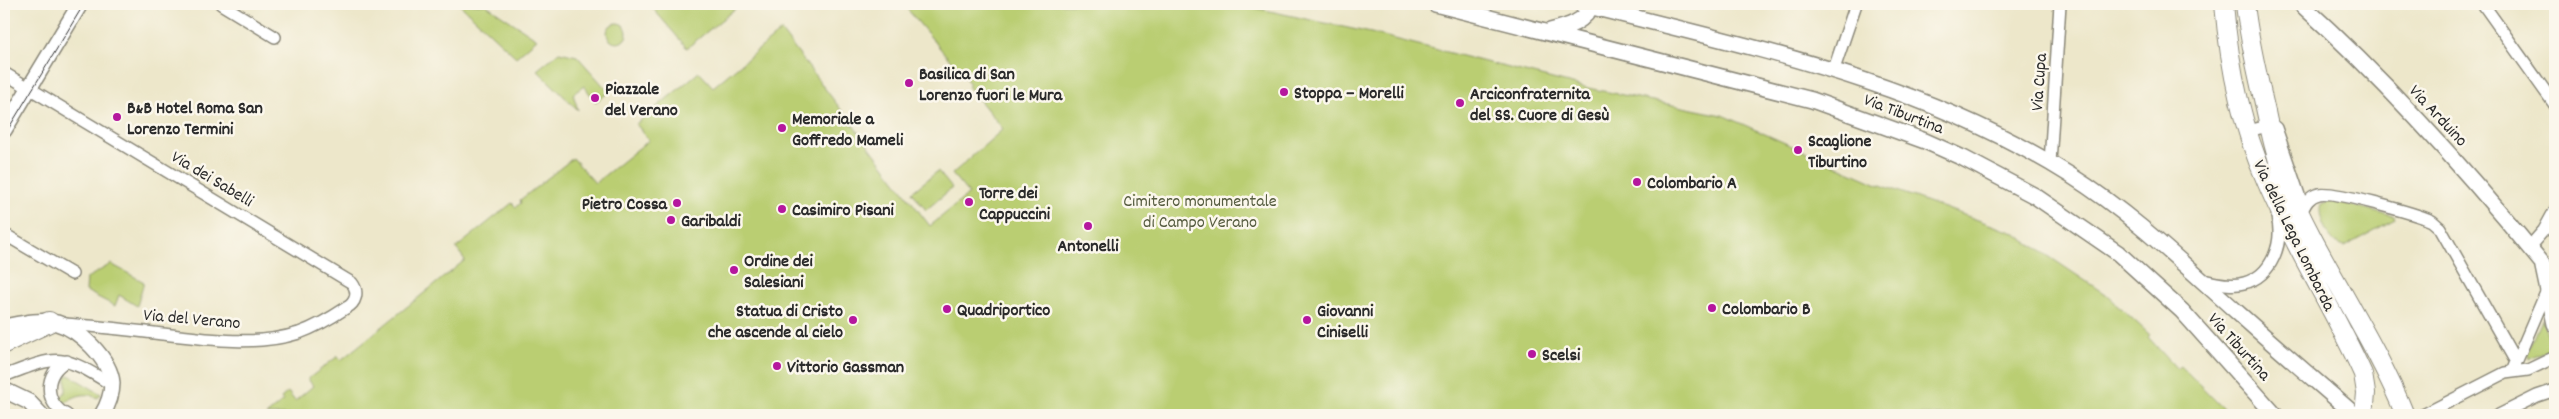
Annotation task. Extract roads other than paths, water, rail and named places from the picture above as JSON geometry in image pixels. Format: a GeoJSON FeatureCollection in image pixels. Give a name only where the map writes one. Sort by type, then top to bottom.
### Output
{"type":"FeatureCollection","features":[{"type":"Feature","properties":{"kind":"highway"},"geometry":{"type":"LineString","coordinates":[[4,343],[54,323]]}},
{"type":"Feature","properties":{"kind":"main road"},"geometry":{"type":"LineString","coordinates":[[4,130],[80,4]]}},
{"type":"Feature","properties":{"kind":"main road","name":"Via Tiburtina"},"geometry":{"type":"LineString","coordinates":[[1435,4],[1482,10],[1545,32],[1829,104],[1925,141],[1996,175],[2065,215],[2142,274],[2196,326],[2275,415]]}},
{"type":"Feature","properties":{"kind":"main road","name":"Via della Lega Lombarda"},"geometry":{"type":"LineString","coordinates":[[2224,4],[2230,57],[2248,131],[2266,181],[2363,374],[2366,392],[2364,415]]}},
{"type":"Feature","properties":{"kind":"main road","name":"Via della Lega Lombarda"},"geometry":{"type":"LineString","coordinates":[[2245,4],[2268,125],[2277,160],[2301,213],[2342,294],[2394,387],[2405,415]]}},
{"type":"Feature","properties":{"kind":"main road","name":"Via Arduino"},"geometry":{"type":"LineString","coordinates":[[2301,4],[2422,123],[2530,246],[2541,261],[2552,284]]}},
{"type":"Feature","properties":{"kind":"main road"},"geometry":{"type":"LineString","coordinates":[[1545,32],[1579,21],[1588,5]]}},
{"type":"Feature","properties":{"kind":"main road","name":"Via Tiburtina"},"geometry":{"type":"LineString","coordinates":[[1588,5],[1834,69],[1938,108],[2050,163],[2092,190],[2142,227],[2356,415]]}},
{"type":"Feature","properties":{"kind":"main road"},"geometry":{"type":"LineString","coordinates":[[2552,284],[2555,324]]}},
{"type":"Feature","properties":{"kind":"main road"},"geometry":{"type":"LineString","coordinates":[[4,327],[54,323],[82,338],[101,357],[108,368],[112,385],[110,398],[102,415]]}},
{"type":"Feature","properties":{"kind":"main road"},"geometry":{"type":"LineString","coordinates":[[4,390],[29,402],[42,415]]}},
{"type":"Feature","properties":{"kind":"street"},"geometry":{"type":"LineString","coordinates":[[221,4],[275,37]]}},
{"type":"Feature","properties":{"kind":"street"},"geometry":{"type":"LineString","coordinates":[[1834,69],[1856,4]]}},
{"type":"Feature","properties":{"kind":"street","name":"Via Cupa"},"geometry":{"type":"LineString","coordinates":[[2050,163],[2060,4]]}},
{"type":"Feature","properties":{"kind":"street"},"geometry":{"type":"LineString","coordinates":[[2483,4],[2555,105]]}},
{"type":"Feature","properties":{"kind":"street","name":"Via dei Sabelli"},"geometry":{"type":"LineString","coordinates":[[4,73],[352,283]]}},
{"type":"Feature","properties":{"kind":"street"},"geometry":{"type":"LineString","coordinates":[[2248,131],[2268,125]]}},
{"type":"Feature","properties":{"kind":"street"},"geometry":{"type":"LineString","coordinates":[[2201,280],[2221,284],[2244,283],[2259,275],[2268,267],[2276,250],[2279,233],[2266,181]]}},
{"type":"Feature","properties":{"kind":"street"},"geometry":{"type":"LineString","coordinates":[[2301,213],[2306,202],[2312,197],[2330,193],[2432,221],[2440,228],[2450,245],[2514,367]]}},
{"type":"Feature","properties":{"kind":"street"},"geometry":{"type":"LineString","coordinates":[[2530,246],[2544,230],[2555,210]]}},
{"type":"Feature","properties":{"kind":"street"},"geometry":{"type":"LineString","coordinates":[[4,234],[72,274]]}},
{"type":"Feature","properties":{"kind":"street","name":"Via del Verano"},"geometry":{"type":"LineString","coordinates":[[54,323],[116,328],[198,339],[230,341],[266,339],[305,330],[349,307],[356,297],[352,283]]}},
{"type":"Feature","properties":{"kind":"street"},"geometry":{"type":"LineString","coordinates":[[2431,414],[2514,367],[2552,284]]}},
{"type":"Feature","properties":{"kind":"street"},"geometry":{"type":"LineString","coordinates":[[2514,367],[2528,370],[2555,356]]}},
{"type":"Feature","properties":{"kind":"street"},"geometry":{"type":"LineString","coordinates":[[4,376],[43,361],[67,361],[112,385]]}},
{"type":"Feature","properties":{"kind":"street"},"geometry":{"type":"LineString","coordinates":[[67,361],[54,370],[49,388],[55,405],[67,415]]}},
{"type":"Feature","properties":{"kind":"street"},"geometry":{"type":"LineString","coordinates":[[2499,415],[2537,396],[2555,390]]}},
{"type":"Feature","properties":{"kind":"tram line"},"geometry":{"type":"LineString","coordinates":[[4,136],[84,4]]}},
{"type":"Feature","properties":{"kind":"place","name":"Basilica di San Lorenzo fuori le Mura"},"geometry":{"type":"Point","coordinates":[909,83]}},
{"type":"Feature","properties":{"kind":"place","name":"Stoppa – Morelli"},"geometry":{"type":"Point","coordinates":[1284,92]}},
{"type":"Feature","properties":{"kind":"place","name":"Piazzale del Verano"},"geometry":{"type":"Point","coordinates":[595,98]}},
{"type":"Feature","properties":{"kind":"place","name":"Arciconfraternita del SS. Cuore di Gesù"},"geometry":{"type":"Point","coordinates":[1460,103]}},
{"type":"Feature","properties":{"kind":"place","name":"B&B Hotel Roma San Lorenzo Termini"},"geometry":{"type":"Point","coordinates":[117,117]}},
{"type":"Feature","properties":{"kind":"place","name":"Memoriale a Goffredo Mameli"},"geometry":{"type":"Point","coordinates":[782,128]}},
{"type":"Feature","properties":{"kind":"place","name":"Scaglione Tiburtino"},"geometry":{"type":"Point","coordinates":[1798,150]}},
{"type":"Feature","properties":{"kind":"place","name":"Colombario A"},"geometry":{"type":"Point","coordinates":[1637,182]}},
{"type":"Feature","properties":{"kind":"place","name":"Torre dei Cappuccini"},"geometry":{"type":"Point","coordinates":[969,202]}},
{"type":"Feature","properties":{"kind":"place","name":"Pietro Cossa"},"geometry":{"type":"Point","coordinates":[677,203]}},
{"type":"Feature","properties":{"kind":"place","name":"Casimiro Pisani"},"geometry":{"type":"Point","coordinates":[782,209]}},
{"type":"Feature","properties":{"kind":"place","name":"Garibaldi"},"geometry":{"type":"Point","coordinates":[671,220]}},
{"type":"Feature","properties":{"kind":"place","name":"Antonelli"},"geometry":{"type":"Point","coordinates":[1088,226]}},
{"type":"Feature","properties":{"kind":"place","name":"Ordine dei Salesiani"},"geometry":{"type":"Point","coordinates":[734,270]}},
{"type":"Feature","properties":{"kind":"place","name":"Colombario B"},"geometry":{"type":"Point","coordinates":[1712,308]}},
{"type":"Feature","properties":{"kind":"place","name":"Quadriportico"},"geometry":{"type":"Point","coordinates":[947,309]}},
{"type":"Feature","properties":{"kind":"place","name":"Statua di Cristo che ascende al cielo"},"geometry":{"type":"Point","coordinates":[853,320]}},
{"type":"Feature","properties":{"kind":"place","name":"Giovanni Ciniselli"},"geometry":{"type":"Point","coordinates":[1307,320]}},
{"type":"Feature","properties":{"kind":"place","name":"Scelsi"},"geometry":{"type":"Point","coordinates":[1532,354]}},
{"type":"Feature","properties":{"kind":"place","name":"Vittorio Gassman"},"geometry":{"type":"Point","coordinates":[777,366]}},
{"type":"Feature","properties":{"kind":"park label","name":"Cimitero monumentale di Campo Verano"},"geometry":{"type":"Point","coordinates":[1200,210]}}]}
